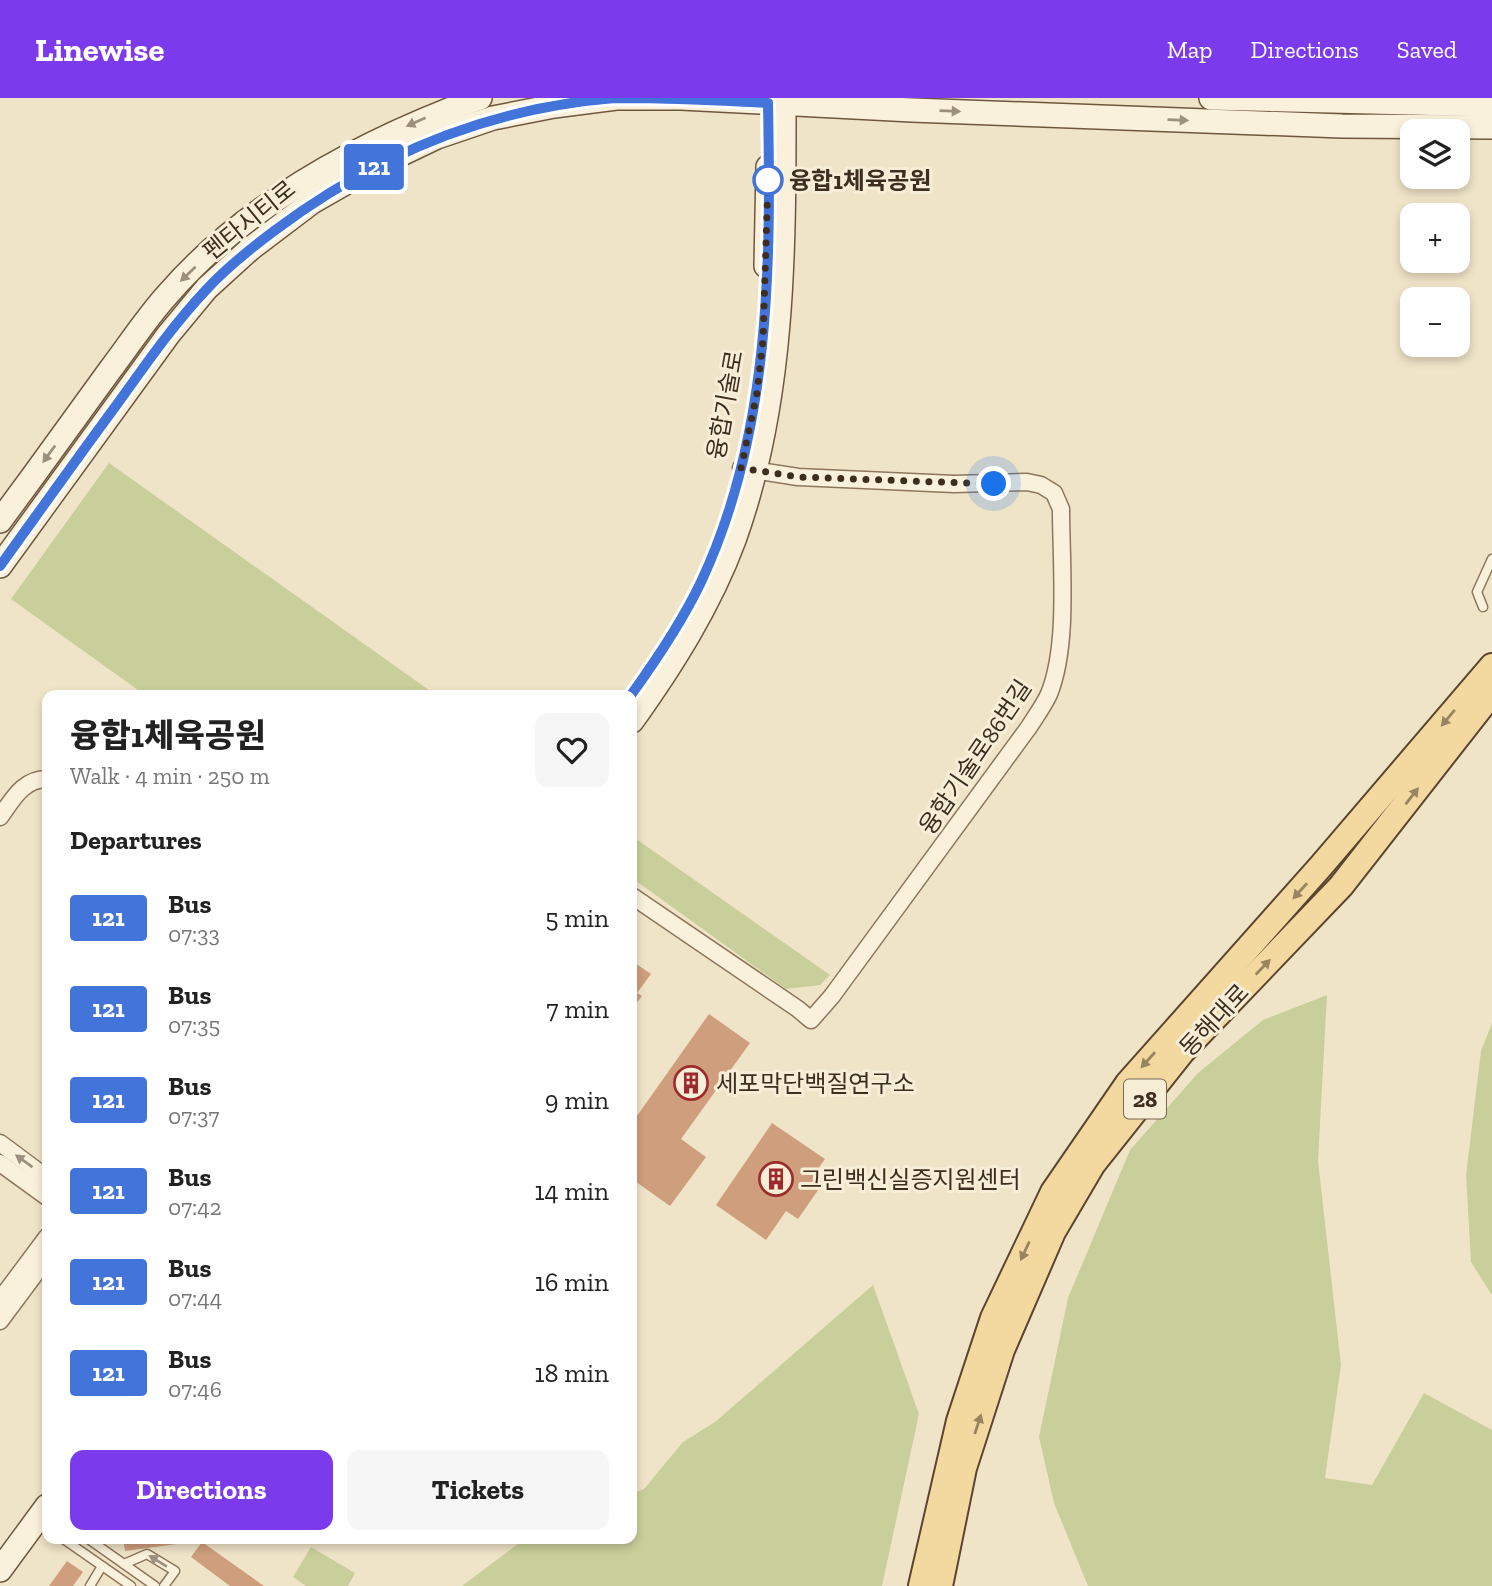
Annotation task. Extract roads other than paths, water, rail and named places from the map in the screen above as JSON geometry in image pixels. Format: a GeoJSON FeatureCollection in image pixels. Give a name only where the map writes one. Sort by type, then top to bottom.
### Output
{"type":"FeatureCollection","features":[{"type":"Feature","properties":{"kind":"main road"},"geometry":{"type":"LineString","coordinates":[[921,1586],[959,1421],[993,1318],[1053,1192],[1128,1083],[1321,866],[1492,666]]}},
{"type":"Feature","properties":{"kind":"main road","name":"동해대로"},"geometry":{"type":"LineString","coordinates":[[940,1586],[964,1468],[1002,1350],[1054,1232],[1093,1164],[1182,1052],[1341,886],[1492,693]]}},
{"type":"Feature","properties":{"kind":"street","name":"펜타시티로"},"geometry":{"type":"LineString","coordinates":[[1,516],[167,294],[226,237],[289,192],[361,148],[430,116],[480,98]]}},
{"type":"Feature","properties":{"kind":"street","name":"펜타시티로"},"geometry":{"type":"LineString","coordinates":[[0,566],[168,335],[207,288],[250,249],[312,202],[368,170],[437,137],[493,118],[616,98],[681,98],[1342,126],[1492,127]]}},
{"type":"Feature","properties":{"kind":"street"},"geometry":{"type":"LineString","coordinates":[[1211,98],[1492,105]]}},
{"type":"Feature","properties":{"kind":"street","name":"융합기술로"},"geometry":{"type":"LineString","coordinates":[[634,690],[675,630],[701,582],[765,428],[777,339],[783,245],[776,101]]}},
{"type":"Feature","properties":{"kind":"street","name":"융합기술로"},"geometry":{"type":"LineString","coordinates":[[637,714],[677,654],[712,591],[733,542],[748,470]]}},
{"type":"Feature","properties":{"kind":"street","name":"융합기술로86번길"},"geometry":{"type":"LineString","coordinates":[[637,899],[798,1009],[810,1020],[832,996],[1029,727],[1048,696],[1057,670],[1061,647],[1061,509],[1054,493],[1041,485],[1027,482],[954,484],[799,477],[748,470]]}},
{"type":"Feature","properties":{"kind":"street"},"geometry":{"type":"LineString","coordinates":[[1,516],[25,531]]}},
{"type":"Feature","properties":{"kind":"street"},"geometry":{"type":"LineString","coordinates":[[0,817],[26,784],[42,779]]}},
{"type":"Feature","properties":{"kind":"street"},"geometry":{"type":"LineString","coordinates":[[0,1143],[42,1174]]}},
{"type":"Feature","properties":{"kind":"street"},"geometry":{"type":"LineString","coordinates":[[0,1163],[42,1193]]}},
{"type":"Feature","properties":{"kind":"street"},"geometry":{"type":"LineString","coordinates":[[0,1300],[42,1244]]}},
{"type":"Feature","properties":{"kind":"street"},"geometry":{"type":"LineString","coordinates":[[0,1321],[42,1265]]}},
{"type":"Feature","properties":{"kind":"street"},"geometry":{"type":"LineString","coordinates":[[0,1570],[42,1513]]}},
{"type":"Feature","properties":{"kind":"street"},"geometry":{"type":"LineString","coordinates":[[6,1586],[42,1537]]}},
{"type":"Feature","properties":{"kind":"lane"},"geometry":{"type":"LineString","coordinates":[[1483,607],[1477,592],[1492,559]]}},
{"type":"Feature","properties":{"kind":"lane"},"geometry":{"type":"LineString","coordinates":[[71,1544],[131,1586]]}},
{"type":"Feature","properties":{"kind":"lane"},"geometry":{"type":"LineString","coordinates":[[96,1544],[155,1586]]}},
{"type":"Feature","properties":{"kind":"lane"},"geometry":{"type":"LineString","coordinates":[[124,1564],[147,1554],[175,1571],[164,1586]]}},
{"type":"Feature","properties":{"kind":"lane"},"geometry":{"type":"LineString","coordinates":[[90,1586],[102,1566]]}},
{"type":"Feature","properties":{"kind":"place","name":"융합1체육공원"},"geometry":{"type":"Point","coordinates":[768,180]}},
{"type":"Feature","properties":{"kind":"place","name":"세포막단백질연구소"},"geometry":{"type":"Point","coordinates":[691,1083]}},
{"type":"Feature","properties":{"kind":"place","name":"그린백신실증지원센터"},"geometry":{"type":"Point","coordinates":[776,1179]}}]}
